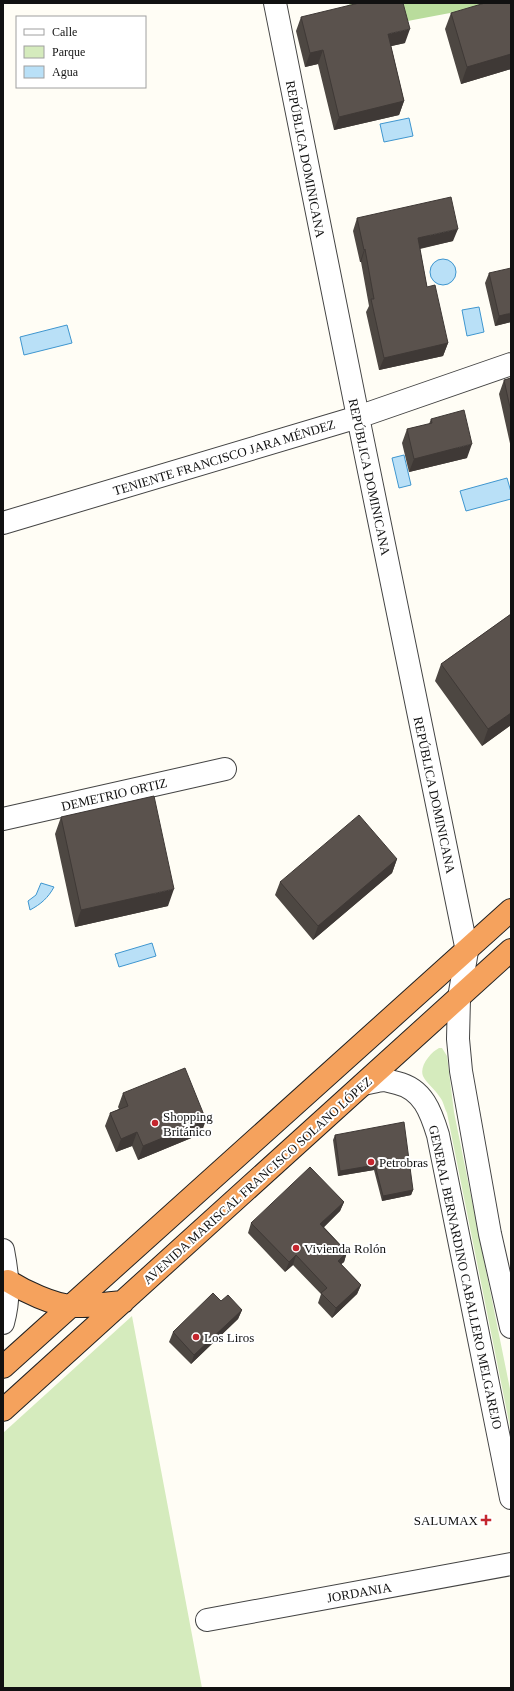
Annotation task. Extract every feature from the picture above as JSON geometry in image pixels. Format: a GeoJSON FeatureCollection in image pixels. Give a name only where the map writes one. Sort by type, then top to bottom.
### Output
{"type":"FeatureCollection","features":[{"type":"Feature","properties":{"kind":"highway"},"geometry":{"type":"LineString","coordinates":[[3,1367],[511,910]]}},
{"type":"Feature","properties":{"kind":"highway","name":"AVENIDA MARISCAL FRANCISCO SOLANO LÓPEZ"},"geometry":{"type":"LineString","coordinates":[[3,1410],[511,950]]}},
{"type":"Feature","properties":{"kind":"highway"},"geometry":{"type":"LineString","coordinates":[[8,1280],[21,1289],[43,1298],[71,1306],[122,1302]]}},
{"type":"Feature","properties":{"kind":"street","name":"REPÚBLICA DOMINICANA"},"geometry":{"type":"LineString","coordinates":[[275,3],[467,951]]}},
{"type":"Feature","properties":{"kind":"street","name":"TENIENTE FRANCISCO JARA MÉNDEZ"},"geometry":{"type":"LineString","coordinates":[[3,523],[358,417],[511,364]]}},
{"type":"Feature","properties":{"kind":"street","name":"DEMETRIO ORTIZ"},"geometry":{"type":"LineString","coordinates":[[3,819],[225,769]]}},
{"type":"Feature","properties":{"kind":"street"},"geometry":{"type":"LineString","coordinates":[[467,951],[459,998],[458,1039],[461,1071],[490,1234],[511,1327]]}},
{"type":"Feature","properties":{"kind":"street","name":"GENERAL BERNARDINO CABALLERO MELGAREJO"},"geometry":{"type":"LineString","coordinates":[[364,1084],[385,1080],[404,1085],[414,1090],[423,1098],[432,1115],[438,1136],[511,1498]]}},
{"type":"Feature","properties":{"kind":"street"},"geometry":{"type":"LineString","coordinates":[[3,1250],[8,1280],[7,1310],[3,1323]]}},
{"type":"Feature","properties":{"kind":"street"},"geometry":{"type":"LineString","coordinates":[[472,1305],[505,1297]]}},
{"type":"Feature","properties":{"kind":"street","name":"JORDANIA"},"geometry":{"type":"LineString","coordinates":[[207,1620],[511,1564]]}},
{"type":"Feature","properties":{"kind":"green space"},"geometry":{"type":"Polygon","coordinates":[[[352,3],[503,3],[360,30],[332,14],[352,3]]]}},
{"type":"Feature","properties":{"kind":"green space"},"geometry":{"type":"Polygon","coordinates":[[[439,1048],[442,1048],[447,1056],[454,1112],[511,1394],[511,1432],[447,1113],[442,1100],[424,1079],[422,1072],[426,1060],[439,1048]]]}},
{"type":"Feature","properties":{"kind":"green space"},"geometry":{"type":"Polygon","coordinates":[[[132,1316],[202,1688],[3,1688],[3,1433],[132,1316]]]}},
{"type":"Feature","properties":{"kind":"water"},"geometry":{"type":"Polygon","coordinates":[[[409,118],[413,136],[384,142],[380,124],[409,118]]]}},
{"type":"Feature","properties":{"kind":"water"},"geometry":{"type":"Polygon","coordinates":[[[443,259],[452,263],[456,272],[452,281],[443,285],[434,281],[430,272],[434,263],[443,259]]]}},
{"type":"Feature","properties":{"kind":"water"},"geometry":{"type":"Polygon","coordinates":[[[479,307],[484,332],[467,336],[462,310],[479,307]]]}},
{"type":"Feature","properties":{"kind":"water"},"geometry":{"type":"Polygon","coordinates":[[[67,325],[72,343],[24,355],[20,337],[67,325]]]}},
{"type":"Feature","properties":{"kind":"water"},"geometry":{"type":"Polygon","coordinates":[[[404,455],[411,485],[399,488],[392,458],[404,455]]]}},
{"type":"Feature","properties":{"kind":"water"},"geometry":{"type":"Polygon","coordinates":[[[507,478],[511,492],[511,499],[466,511],[460,491],[507,478]]]}},
{"type":"Feature","properties":{"kind":"water"},"geometry":{"type":"Polygon","coordinates":[[[41,883],[54,887],[44,900],[30,910],[28,901],[36,895],[41,883]]]}},
{"type":"Feature","properties":{"kind":"water"},"geometry":{"type":"Polygon","coordinates":[[[152,943],[156,956],[119,967],[115,954],[152,943]]]}},
{"type":"Feature","properties":{"kind":"building"},"geometry":{"type":"Polygon","coordinates":[[[359,3],[403,3],[410,29],[388,34],[404,101],[339,117],[323,50],[310,53],[301,17],[359,3]]]}},
{"type":"Feature","properties":{"kind":"building"},"geometry":{"type":"Polygon","coordinates":[[[485,3],[511,3],[511,54],[467,67],[451,13],[485,3]]]}},
{"type":"Feature","properties":{"kind":"building"},"geometry":{"type":"Polygon","coordinates":[[[451,197],[458,229],[418,238],[427,287],[435,285],[448,343],[384,358],[371,299],[374,299],[365,249],[364,250],[357,218],[451,197]]]}},
{"type":"Feature","properties":{"kind":"building"},"geometry":{"type":"Polygon","coordinates":[[[511,268],[511,313],[499,316],[489,273],[511,268]]]}},
{"type":"Feature","properties":{"kind":"building"},"geometry":{"type":"Polygon","coordinates":[[[511,378],[511,412],[504,380],[511,378]]]}},
{"type":"Feature","properties":{"kind":"building"},"geometry":{"type":"Polygon","coordinates":[[[464,410],[472,444],[414,459],[407,429],[432,423],[431,419],[464,410]]]}},
{"type":"Feature","properties":{"kind":"building"},"geometry":{"type":"Polygon","coordinates":[[[511,614],[511,713],[488,729],[441,664],[511,614]]]}},
{"type":"Feature","properties":{"kind":"building"},"geometry":{"type":"Polygon","coordinates":[[[154,796],[174,889],[81,910],[61,817],[154,796]]]}},
{"type":"Feature","properties":{"kind":"building"},"geometry":{"type":"Polygon","coordinates":[[[359,815],[397,859],[318,926],[280,882],[359,815]]]}},
{"type":"Feature","properties":{"kind":"building","name":"Shopping Británico"},"geometry":{"type":"Polygon","coordinates":[[[185,1068],[206,1120],[143,1146],[137,1132],[121,1139],[110,1113],[128,1106],[123,1093],[185,1068]]]}},
{"type":"Feature","properties":{"kind":"building","name":"Petrobras"},"geometry":{"type":"Polygon","coordinates":[[[404,1122],[413,1190],[383,1196],[375,1165],[340,1171],[335,1135],[404,1122]]]}},
{"type":"Feature","properties":{"kind":"building","name":"Vivienda Rolón"},"geometry":{"type":"Polygon","coordinates":[[[310,1167],[344,1202],[320,1224],[347,1252],[338,1261],[361,1285],[336,1308],[321,1293],[327,1288],[296,1255],[289,1262],[251,1223],[310,1167]]]}},
{"type":"Feature","properties":{"kind":"building","name":"Los Liros"},"geometry":{"type":"Polygon","coordinates":[[[213,1293],[221,1301],[228,1295],[242,1310],[194,1355],[173,1332],[213,1293]]]}},
{"type":"Feature","properties":{"kind":"place","name":"Shopping Británico"},"geometry":{"type":"Point","coordinates":[155,1123]}},
{"type":"Feature","properties":{"kind":"place","name":"Petrobras"},"geometry":{"type":"Point","coordinates":[371,1162]}},
{"type":"Feature","properties":{"kind":"place","name":"Vivienda Rolón"},"geometry":{"type":"Point","coordinates":[296,1248]}},
{"type":"Feature","properties":{"kind":"place","name":"Los Liros"},"geometry":{"type":"Point","coordinates":[196,1337]}},
{"type":"Feature","properties":{"kind":"place","name":"SALUMAX"},"geometry":{"type":"Point","coordinates":[486,1520]}}]}
